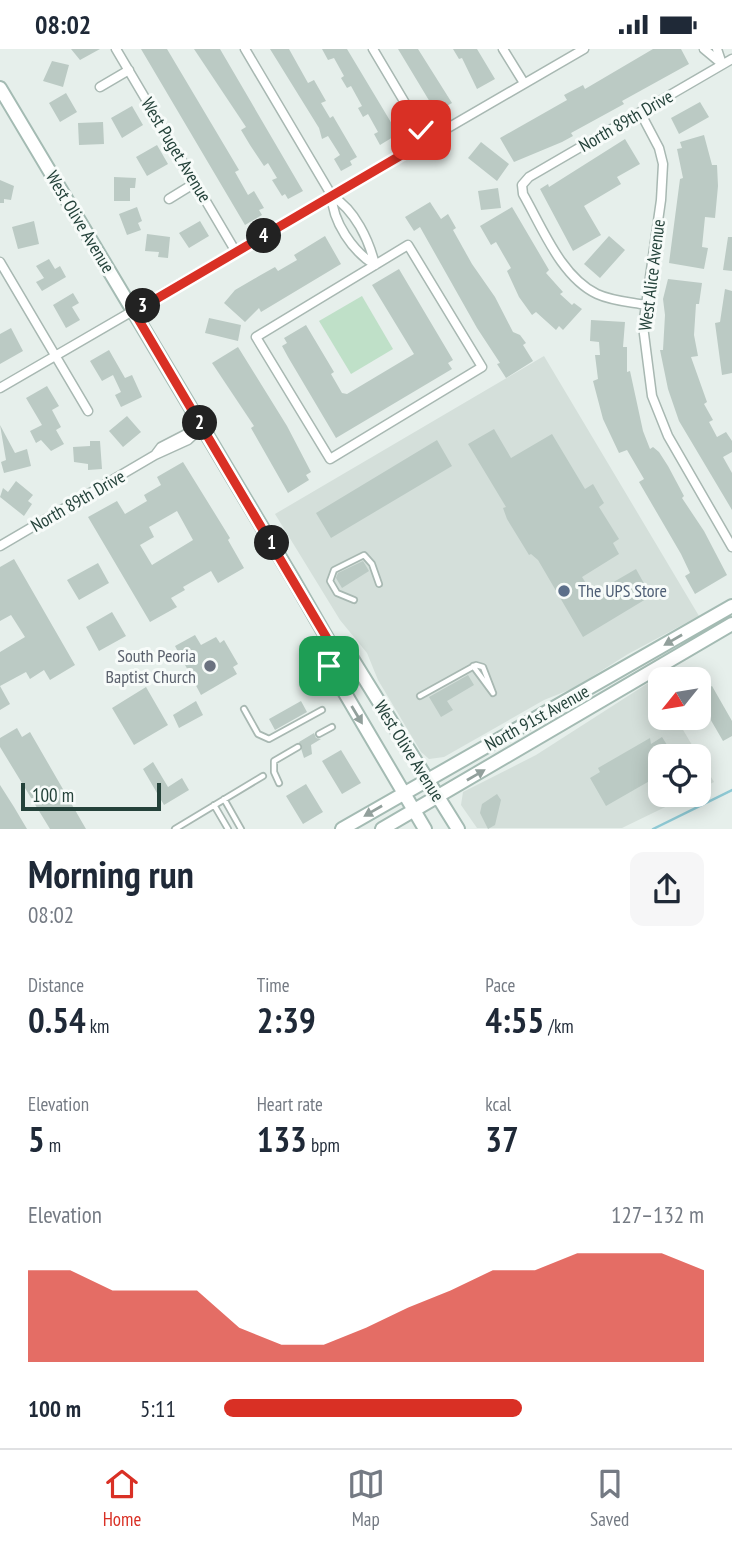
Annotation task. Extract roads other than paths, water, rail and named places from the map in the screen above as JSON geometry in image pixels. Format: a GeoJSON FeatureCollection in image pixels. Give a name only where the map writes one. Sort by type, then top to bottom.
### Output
{"type":"FeatureCollection","features":[{"type":"Feature","properties":{"kind":"main road","name":"West Olive Avenue"},"geometry":{"type":"LineString","coordinates":[[0,88],[331,645],[348,653],[458,828]]}},
{"type":"Feature","properties":{"kind":"main road","name":"North 91st Avenue"},"geometry":{"type":"LineString","coordinates":[[342,828],[732,606]]}},
{"type":"Feature","properties":{"kind":"main road","name":"North 91st Avenue"},"geometry":{"type":"LineString","coordinates":[[382,828],[732,624]]}},
{"type":"Feature","properties":{"kind":"main road","name":"West Olive Avenue"},"geometry":{"type":"LineString","coordinates":[[331,645],[329,666],[425,828]]}},
{"type":"Feature","properties":{"kind":"street","name":"West Puget Avenue"},"geometry":{"type":"LineString","coordinates":[[116,49],[236,252]]}},
{"type":"Feature","properties":{"kind":"street"},"geometry":{"type":"LineString","coordinates":[[245,49],[332,196],[345,204],[371,247],[375,265]]}},
{"type":"Feature","properties":{"kind":"street"},"geometry":{"type":"LineString","coordinates":[[373,49],[427,140]]}},
{"type":"Feature","properties":{"kind":"street"},"geometry":{"type":"LineString","coordinates":[[503,49],[524,83]]}},
{"type":"Feature","properties":{"kind":"street"},"geometry":{"type":"LineString","coordinates":[[0,388],[584,49]]}},
{"type":"Feature","properties":{"kind":"street"},"geometry":{"type":"LineString","coordinates":[[704,49],[722,64]]}},
{"type":"Feature","properties":{"kind":"street"},"geometry":{"type":"LineString","coordinates":[[717,49],[722,64]]}},
{"type":"Feature","properties":{"kind":"street","name":"North 89th Drive"},"geometry":{"type":"LineString","coordinates":[[646,305],[596,294],[582,284],[560,258],[523,194],[522,185],[528,177],[732,59]]}},
{"type":"Feature","properties":{"kind":"street"},"geometry":{"type":"LineString","coordinates":[[100,87],[128,71]]}},
{"type":"Feature","properties":{"kind":"street","name":"West Alice Avenue"},"geometry":{"type":"LineString","coordinates":[[640,112],[659,148],[664,179],[646,305],[643,348],[658,416],[732,547]]}},
{"type":"Feature","properties":{"kind":"street"},"geometry":{"type":"LineString","coordinates":[[169,199],[195,183]]}},
{"type":"Feature","properties":{"kind":"street"},"geometry":{"type":"LineString","coordinates":[[332,196],[332,210],[360,256],[375,265]]}},
{"type":"Feature","properties":{"kind":"street"},"geometry":{"type":"LineString","coordinates":[[345,231],[357,224]]}},
{"type":"Feature","properties":{"kind":"street"},"geometry":{"type":"LineString","coordinates":[[408,245],[482,367],[330,459],[256,337],[375,265],[408,245]]}},
{"type":"Feature","properties":{"kind":"street"},"geometry":{"type":"LineString","coordinates":[[0,262],[88,411]]}},
{"type":"Feature","properties":{"kind":"street","name":"North 89th Drive"},"geometry":{"type":"LineString","coordinates":[[0,546],[155,455],[188,440],[202,427]]}},
{"type":"Feature","properties":{"kind":"lane"},"geometry":{"type":"LineString","coordinates":[[354,600],[337,593],[330,581],[334,570],[359,555],[367,556],[379,585]]}},
{"type":"Feature","properties":{"kind":"lane"},"geometry":{"type":"LineString","coordinates":[[420,696],[473,666],[483,667],[494,693]]}},
{"type":"Feature","properties":{"kind":"lane"},"geometry":{"type":"LineString","coordinates":[[244,709],[258,734],[270,740],[322,710]]}},
{"type":"Feature","properties":{"kind":"lane"},"geometry":{"type":"LineString","coordinates":[[319,734],[332,727]]}},
{"type":"Feature","properties":{"kind":"lane"},"geometry":{"type":"LineString","coordinates":[[279,783],[274,772],[274,761],[298,747]]}},
{"type":"Feature","properties":{"kind":"lane"},"geometry":{"type":"LineString","coordinates":[[174,828],[263,776]]}},
{"type":"Feature","properties":{"kind":"lane"},"geometry":{"type":"LineString","coordinates":[[224,799],[242,828]]}},
{"type":"Feature","properties":{"kind":"lane"},"geometry":{"type":"LineString","coordinates":[[214,805],[228,828]]}},
{"type":"Feature","properties":{"kind":"waterway"},"geometry":{"type":"LineString","coordinates":[[653,829],[732,790]]}},
{"type":"Feature","properties":{"kind":"place","name":"The UPS Store"},"geometry":{"type":"Point","coordinates":[564,591]}},
{"type":"Feature","properties":{"kind":"place","name":"South Peoria Baptist Church"},"geometry":{"type":"Point","coordinates":[210,666]}}]}
